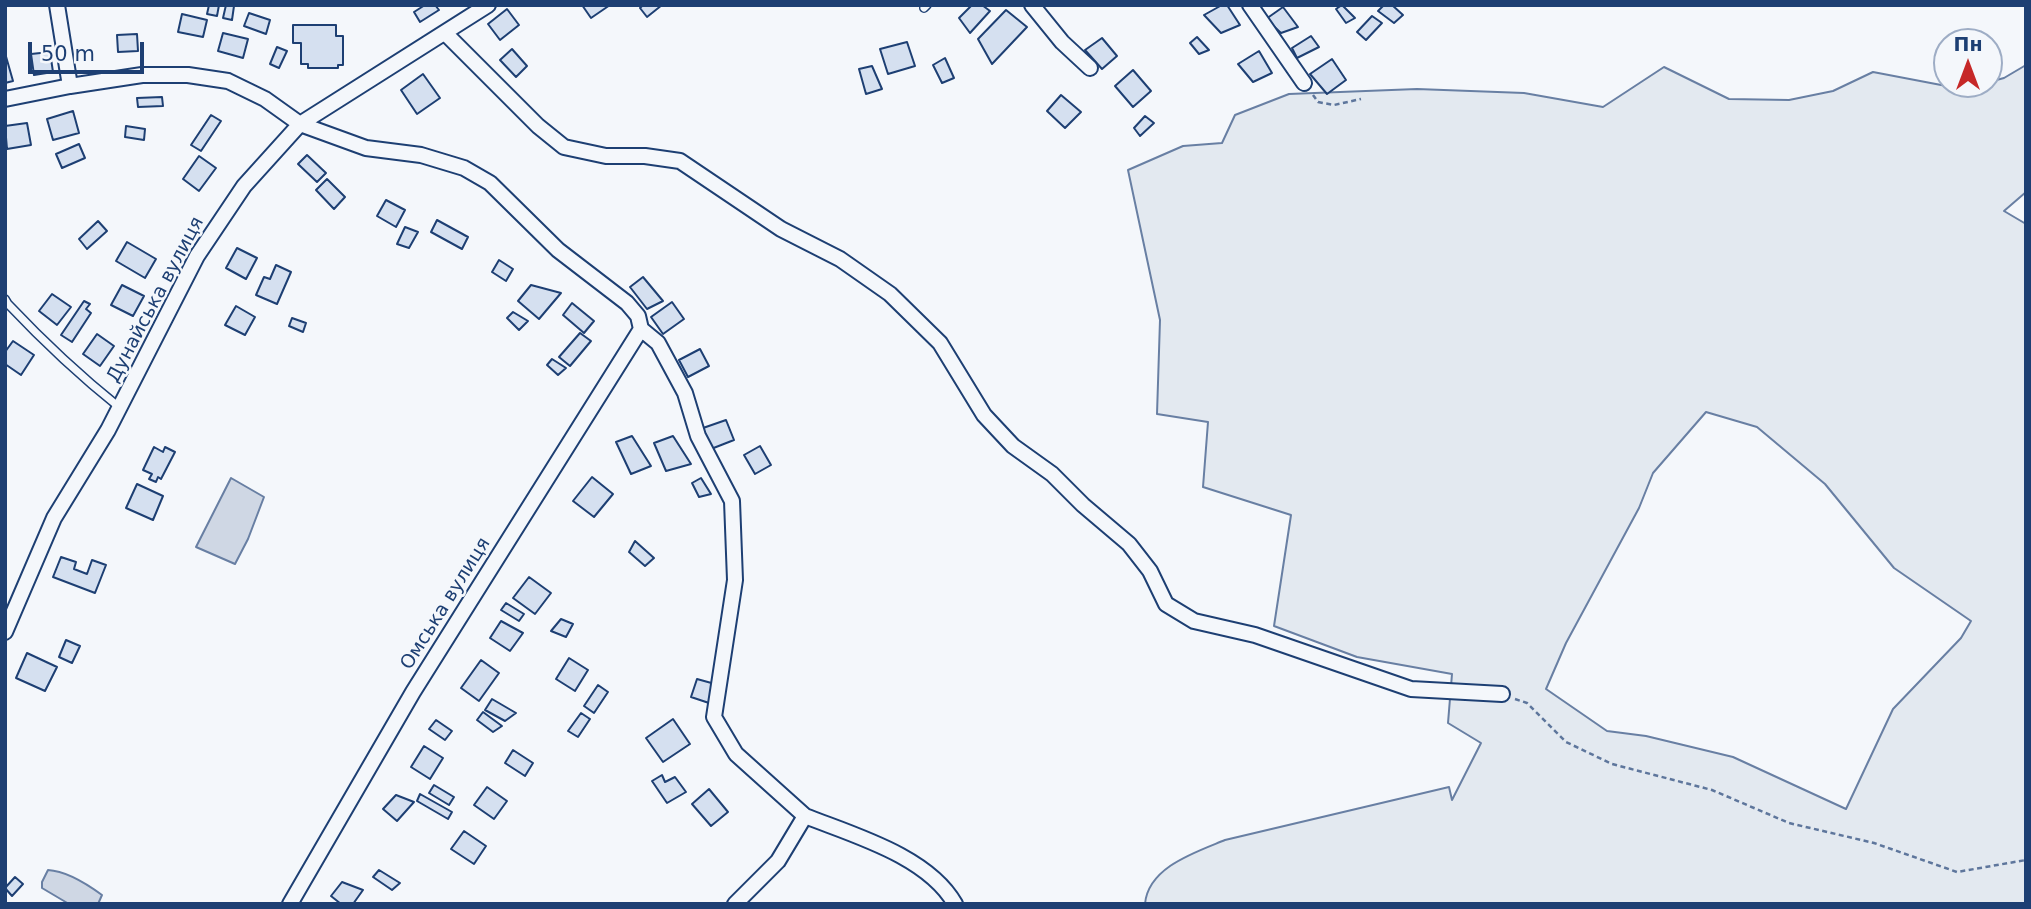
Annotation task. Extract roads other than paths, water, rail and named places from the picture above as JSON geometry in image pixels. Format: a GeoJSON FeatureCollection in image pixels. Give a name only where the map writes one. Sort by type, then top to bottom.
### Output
{"type":"FeatureCollection","features":[{"type":"Feature","properties":{"kind":"street"},"geometry":{"type":"LineString","coordinates":[[57,5],[70,86]]}},
{"type":"Feature","properties":{"kind":"street","name":"Дунайська вулиця"},"geometry":{"type":"LineString","coordinates":[[5,632],[54,518],[120,407],[197,256],[244,186],[300,124],[488,5]]}},
{"type":"Feature","properties":{"kind":"street"},"geometry":{"type":"LineString","coordinates":[[1032,5],[1062,42],[1090,68]]}},
{"type":"Feature","properties":{"kind":"street"},"geometry":{"type":"LineString","coordinates":[[1250,5],[1304,83]]}},
{"type":"Feature","properties":{"kind":"street"},"geometry":{"type":"LineString","coordinates":[[445,33],[538,126],[564,147],[606,156],[645,156],[680,161],[781,229],[840,259],[890,294],[940,343],[984,415],[1013,446],[1052,474],[1129,544],[1150,571],[1166,604],[1194,621],[1255,635],[1411,689],[1502,694]]}},
{"type":"Feature","properties":{"kind":"street"},"geometry":{"type":"LineString","coordinates":[[5,99],[142,75],[188,75],[228,81],[265,99],[300,124],[366,148],[421,155],[464,168],[490,183],[558,250],[627,303],[638,316],[641,330],[658,343],[685,393],[698,436],[732,501],[735,580],[714,717],[736,754],[804,817],[891,851],[928,872],[955,904]]}},
{"type":"Feature","properties":{"kind":"street","name":"Омська вулиця"},"geometry":{"type":"LineString","coordinates":[[290,904],[414,691],[641,330]]}},
{"type":"Feature","properties":{"kind":"street"},"geometry":{"type":"LineString","coordinates":[[734,904],[778,860],[804,817]]}},
{"type":"Feature","properties":{"kind":"lane"},"geometry":{"type":"LineString","coordinates":[[5,299],[64,361],[120,407]]}}]}
